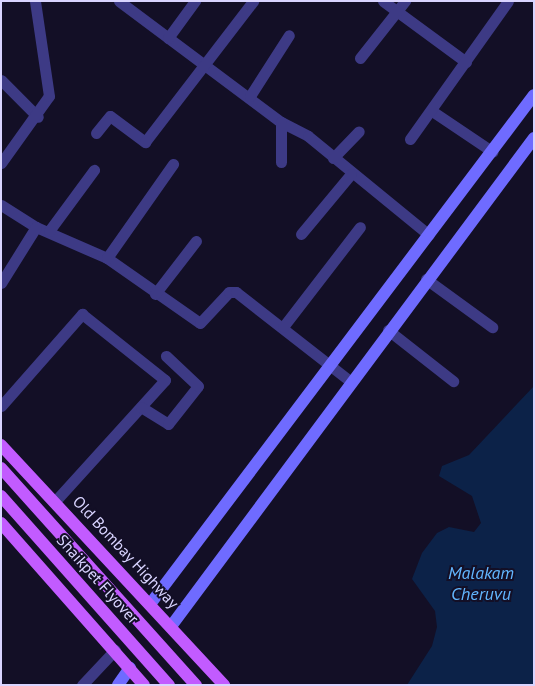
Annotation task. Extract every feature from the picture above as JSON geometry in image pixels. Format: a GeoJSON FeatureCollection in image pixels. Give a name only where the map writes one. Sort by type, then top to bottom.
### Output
{"type":"FeatureCollection","features":[{"type":"Feature","properties":{"kind":"main road","name":"Old Bombay Highway"},"geometry":{"type":"LineString","coordinates":[[1,446],[56,500],[172,625],[224,685]]}},
{"type":"Feature","properties":{"kind":"main road","name":"Shaikpet Flyover"},"geometry":{"type":"LineString","coordinates":[[1,468],[196,685]]}},
{"type":"Feature","properties":{"kind":"main road","name":"Shaikpet Flyover"},"geometry":{"type":"LineString","coordinates":[[1,496],[170,685]]}},
{"type":"Feature","properties":{"kind":"main road"},"geometry":{"type":"LineString","coordinates":[[1,523],[144,685]]}},
{"type":"Feature","properties":{"kind":"street"},"geometry":{"type":"LineString","coordinates":[[1,163],[47,104],[50,85],[35,1]]}},
{"type":"Feature","properties":{"kind":"street"},"geometry":{"type":"LineString","coordinates":[[119,1],[136,6],[168,38],[333,158],[428,235]]}},
{"type":"Feature","properties":{"kind":"street"},"geometry":{"type":"LineString","coordinates":[[168,38],[195,1]]}},
{"type":"Feature","properties":{"kind":"street"},"geometry":{"type":"LineString","coordinates":[[96,133],[110,116],[144,142],[206,66],[253,1]]}},
{"type":"Feature","properties":{"kind":"street"},"geometry":{"type":"LineString","coordinates":[[383,1],[466,62]]}},
{"type":"Feature","properties":{"kind":"street"},"geometry":{"type":"LineString","coordinates":[[360,58],[405,1]]}},
{"type":"Feature","properties":{"kind":"street"},"geometry":{"type":"LineString","coordinates":[[410,139],[432,111],[508,1]]}},
{"type":"Feature","properties":{"kind":"street"},"geometry":{"type":"LineString","coordinates":[[250,96],[290,35]]}},
{"type":"Feature","properties":{"kind":"street"},"geometry":{"type":"LineString","coordinates":[[1,80],[38,117]]}},
{"type":"Feature","properties":{"kind":"street"},"geometry":{"type":"LineString","coordinates":[[151,604],[428,235],[493,152],[534,95]]}},
{"type":"Feature","properties":{"kind":"street"},"geometry":{"type":"LineString","coordinates":[[432,111],[493,152]]}},
{"type":"Feature","properties":{"kind":"street"},"geometry":{"type":"LineString","coordinates":[[281,122],[281,162]]}},
{"type":"Feature","properties":{"kind":"street"},"geometry":{"type":"LineString","coordinates":[[333,158],[359,131]]}},
{"type":"Feature","properties":{"kind":"street"},"geometry":{"type":"LineString","coordinates":[[172,625],[350,381],[534,138]]}},
{"type":"Feature","properties":{"kind":"street"},"geometry":{"type":"LineString","coordinates":[[107,258],[173,164]]}},
{"type":"Feature","properties":{"kind":"street"},"geometry":{"type":"LineString","coordinates":[[49,231],[94,170]]}},
{"type":"Feature","properties":{"kind":"street"},"geometry":{"type":"LineString","coordinates":[[301,234],[351,174]]}},
{"type":"Feature","properties":{"kind":"street"},"geometry":{"type":"LineString","coordinates":[[1,205],[36,227],[49,231],[107,258],[155,294],[202,324],[234,291],[283,327],[350,381]]}},
{"type":"Feature","properties":{"kind":"street"},"geometry":{"type":"LineString","coordinates":[[1,283],[36,227]]}},
{"type":"Feature","properties":{"kind":"street"},"geometry":{"type":"LineString","coordinates":[[283,327],[360,227]]}},
{"type":"Feature","properties":{"kind":"street"},"geometry":{"type":"LineString","coordinates":[[155,294],[196,241]]}},
{"type":"Feature","properties":{"kind":"street"},"geometry":{"type":"LineString","coordinates":[[426,279],[492,326]]}},
{"type":"Feature","properties":{"kind":"street"},"geometry":{"type":"LineString","coordinates":[[1,406],[82,314],[165,380],[56,500]]}},
{"type":"Feature","properties":{"kind":"street"},"geometry":{"type":"LineString","coordinates":[[388,330],[453,380]]}},
{"type":"Feature","properties":{"kind":"street"},"geometry":{"type":"LineString","coordinates":[[141,407],[168,424],[198,386],[195,379],[166,356]]}},
{"type":"Feature","properties":{"kind":"street"},"geometry":{"type":"LineString","coordinates":[[82,685],[115,650]]}},
{"type":"Feature","properties":{"kind":"street"},"geometry":{"type":"LineString","coordinates":[[118,685],[130,668]]}},
{"type":"Feature","properties":{"kind":"water","name":"Malakam Cheruvu"},"geometry":{"type":"Polygon","coordinates":[[[534,386],[534,685],[407,685],[432,646],[437,627],[435,611],[412,579],[422,553],[437,533],[449,527],[474,532],[481,523],[472,496],[439,476],[442,466],[469,455],[534,386]]]}}]}
